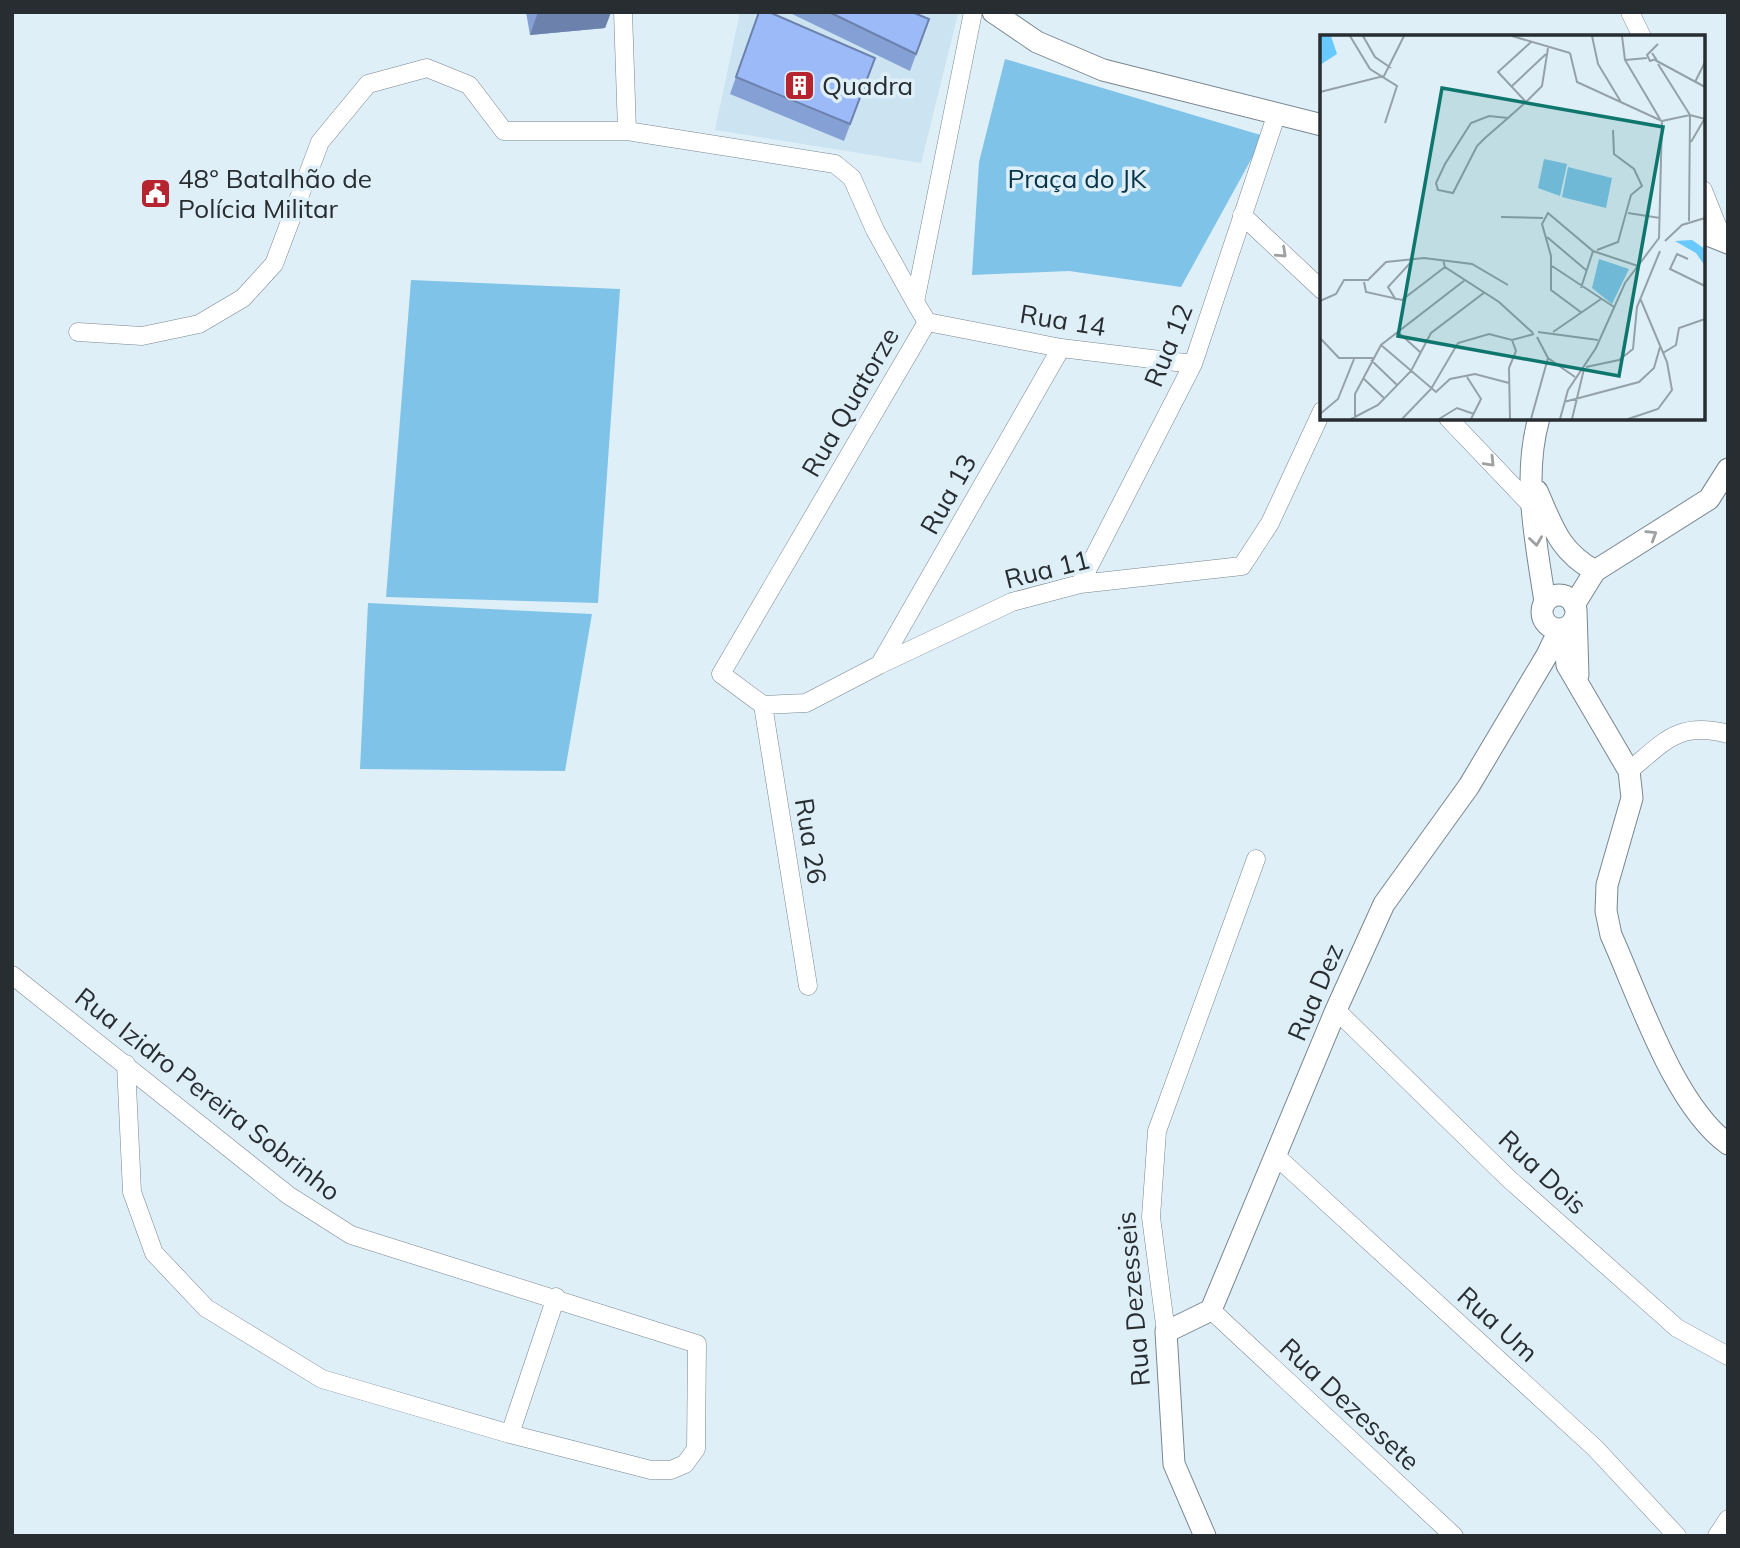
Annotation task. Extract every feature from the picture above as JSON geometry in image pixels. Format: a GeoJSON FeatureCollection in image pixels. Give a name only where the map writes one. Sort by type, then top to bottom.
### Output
{"type":"FeatureCollection","features":[{"type":"Feature","properties":{"kind":"street"},"geometry":{"type":"LineString","coordinates":[[623,12],[627,131]]}},
{"type":"Feature","properties":{"kind":"street","name":"Rua Quatorze"},"geometry":{"type":"LineString","coordinates":[[763,705],[721,674],[927,322],[915,302],[973,12]]}},
{"type":"Feature","properties":{"kind":"street"},"geometry":{"type":"LineString","coordinates":[[993,12],[1037,42],[1103,70],[1320,124]]}},
{"type":"Feature","properties":{"kind":"street"},"geometry":{"type":"LineString","coordinates":[[1630,12],[1641,35]]}},
{"type":"Feature","properties":{"kind":"street"},"geometry":{"type":"LineString","coordinates":[[78,332],[142,336],[200,324],[243,299],[274,264],[320,142],[368,83],[427,68],[469,85],[504,131],[627,131],[835,164],[852,178],[875,230],[915,302]]}},
{"type":"Feature","properties":{"kind":"street","name":"Rua 12"},"geometry":{"type":"LineString","coordinates":[[1080,584],[1193,364],[1277,113]]}},
{"type":"Feature","properties":{"kind":"street"},"geometry":{"type":"LineString","coordinates":[[1705,197],[1718,239]]}},
{"type":"Feature","properties":{"kind":"street"},"geometry":{"type":"LineString","coordinates":[[1242,215],[1320,288]]}},
{"type":"Feature","properties":{"kind":"street","name":"Rua 14"},"geometry":{"type":"LineString","coordinates":[[927,322],[1061,348],[1193,364]]}},
{"type":"Feature","properties":{"kind":"street","name":"Rua 13"},"geometry":{"type":"LineString","coordinates":[[879,665],[1061,348]]}},
{"type":"Feature","properties":{"kind":"street","name":"Rua 11"},"geometry":{"type":"LineString","coordinates":[[763,705],[806,703],[1012,602],[1080,584],[1242,566],[1270,523],[1320,415]]}},
{"type":"Feature","properties":{"kind":"street"},"geometry":{"type":"LineString","coordinates":[[1450,420],[1531,506]]}},
{"type":"Feature","properties":{"kind":"street"},"geometry":{"type":"LineString","coordinates":[[1539,420],[1531,480],[1531,506],[1545,602],[1542,617],[1556,627],[1567,665],[1578,687],[1629,771],[1632,798],[1607,886],[1606,911],[1611,935],[1682,1092],[1710,1131],[1728,1144]]}},
{"type":"Feature","properties":{"kind":"street"},"geometry":{"type":"LineString","coordinates":[[1556,627],[1575,618],[1575,608],[1595,571],[1718,496],[1728,469]]}},
{"type":"Feature","properties":{"kind":"street"},"geometry":{"type":"LineString","coordinates":[[1531,480],[1558,538],[1569,555],[1595,571]]}},
{"type":"Feature","properties":{"kind":"street"},"geometry":{"type":"LineString","coordinates":[[1545,602],[1560,595],[1575,608],[1578,687]]}},
{"type":"Feature","properties":{"kind":"street","name":"Rua Dez"},"geometry":{"type":"LineString","coordinates":[[1211,1310],[1336,1010],[1384,904],[1469,786],[1536,674],[1556,627]]}},
{"type":"Feature","properties":{"kind":"street","name":"Rua 26"},"geometry":{"type":"LineString","coordinates":[[763,705],[808,986]]}},
{"type":"Feature","properties":{"kind":"street"},"geometry":{"type":"LineString","coordinates":[[1629,771],[1669,738],[1697,728],[1728,734]]}},
{"type":"Feature","properties":{"kind":"street","name":"Rua Dezesseis"},"geometry":{"type":"LineString","coordinates":[[1205,1536],[1174,1464],[1166,1332],[1151,1217],[1157,1131],[1256,859]]}},
{"type":"Feature","properties":{"kind":"street","name":"Rua Izidro Pereira Sobrinho"},"geometry":{"type":"LineString","coordinates":[[12,975],[126,1063],[288,1195],[351,1235],[556,1297],[697,1344],[696,1449],[685,1464],[671,1470],[651,1470],[510,1434]]}},
{"type":"Feature","properties":{"kind":"street","name":"Rua Dois"},"geometry":{"type":"LineString","coordinates":[[1336,1010],[1509,1179],[1667,1319],[1728,1356]]}},
{"type":"Feature","properties":{"kind":"street"},"geometry":{"type":"LineString","coordinates":[[126,1063],[132,1192],[154,1253],[206,1308],[321,1379],[510,1434],[556,1297]]}},
{"type":"Feature","properties":{"kind":"street","name":"Rua Um"},"geometry":{"type":"LineString","coordinates":[[1277,1157],[1595,1448],[1678,1536]]}},
{"type":"Feature","properties":{"kind":"street"},"geometry":{"type":"LineString","coordinates":[[1166,1332],[1211,1310]]}},
{"type":"Feature","properties":{"kind":"street","name":"Rua Dezessete"},"geometry":{"type":"LineString","coordinates":[[1211,1310],[1454,1536]]}},
{"type":"Feature","properties":{"kind":"street"},"geometry":{"type":"LineString","coordinates":[[1717,1536],[1728,1519]]}},
{"type":"Feature","properties":{"kind":"shaded area"},"geometry":{"type":"Polygon","coordinates":[[[740,12],[958,14],[921,163],[715,130],[740,12]]]}},
{"type":"Feature","properties":{"kind":"green space","name":"Praça do JK"},"geometry":{"type":"Polygon","coordinates":[[[1005,59],[1264,136],[1181,287],[1069,271],[972,275],[979,162],[1005,59]]]}},
{"type":"Feature","properties":{"kind":"green space"},"geometry":{"type":"Polygon","coordinates":[[[411,280],[620,289],[598,603],[386,597],[411,280]]]}},
{"type":"Feature","properties":{"kind":"green space"},"geometry":{"type":"Polygon","coordinates":[[[368,603],[592,614],[565,771],[360,769],[368,603]]]}},
{"type":"Feature","properties":{"kind":"building","name":"Quadra"},"geometry":{"type":"Polygon","coordinates":[[[759,12],[769,12],[875,58],[850,124],[736,77],[759,12]]]}},
{"type":"Feature","properties":{"kind":"building"},"geometry":{"type":"Polygon","coordinates":[[[829,12],[912,12],[929,19],[916,54],[829,12]]]}},
{"type":"Feature","properties":{"kind":"place","name":"Quadra"},"geometry":{"type":"Point","coordinates":[799,85]}},
{"type":"Feature","properties":{"kind":"place","name":"48° Batalhão de Polícia Militar"},"geometry":{"type":"Point","coordinates":[155,193]}}]}
